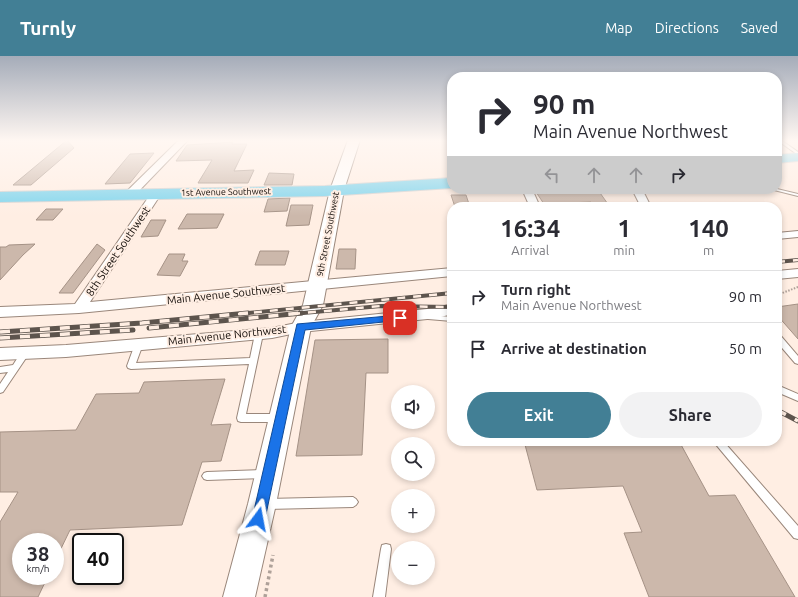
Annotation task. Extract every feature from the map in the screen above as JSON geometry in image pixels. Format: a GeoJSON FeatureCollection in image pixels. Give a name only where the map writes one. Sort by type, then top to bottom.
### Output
{"type":"FeatureCollection","features":[{"type":"Feature","properties":{"kind":"main road","name":"1st Avenue Southwest"},"geometry":{"type":"LineString","coordinates":[[0,196],[337,190],[447,183]]}},
{"type":"Feature","properties":{"kind":"street","name":"8th Street Southwest"},"geometry":{"type":"LineString","coordinates":[[130,194],[159,165]]}},
{"type":"Feature","properties":{"kind":"street","name":"9th Street Southwest"},"geometry":{"type":"LineString","coordinates":[[240,597],[301,327],[311,312],[337,190],[345,165]]}},
{"type":"Feature","properties":{"kind":"street","name":"8th Street Southwest"},"geometry":{"type":"LineString","coordinates":[[79,308],[156,194]]}},
{"type":"Feature","properties":{"kind":"street"},"geometry":{"type":"LineString","coordinates":[[782,236],[798,234]]}},
{"type":"Feature","properties":{"kind":"street","name":"Main Avenue Southwest"},"geometry":{"type":"LineString","coordinates":[[0,312],[79,308],[447,272]]}},
{"type":"Feature","properties":{"kind":"street"},"geometry":{"type":"LineString","coordinates":[[782,275],[798,273]]}},
{"type":"Feature","properties":{"kind":"street","name":"Main Avenue Northwest"},"geometry":{"type":"LineString","coordinates":[[0,354],[259,334],[301,327],[419,316],[447,310]]}},
{"type":"Feature","properties":{"kind":"lane"},"geometry":{"type":"LineString","coordinates":[[782,191],[798,195]]}},
{"type":"Feature","properties":{"kind":"lane"},"geometry":{"type":"LineString","coordinates":[[419,316],[447,319]]}},
{"type":"Feature","properties":{"kind":"lane"},"geometry":{"type":"LineString","coordinates":[[259,334],[241,418],[281,418]]}},
{"type":"Feature","properties":{"kind":"lane"},"geometry":{"type":"LineString","coordinates":[[782,343],[798,361]]}},
{"type":"Feature","properties":{"kind":"lane"},"geometry":{"type":"LineString","coordinates":[[139,344],[131,366],[253,361]]}},
{"type":"Feature","properties":{"kind":"lane"},"geometry":{"type":"LineString","coordinates":[[0,390],[25,353]]}},
{"type":"Feature","properties":{"kind":"lane"},"geometry":{"type":"LineString","coordinates":[[0,370],[14,368]]}},
{"type":"Feature","properties":{"kind":"lane"},"geometry":{"type":"LineString","coordinates":[[782,390],[798,398]]}},
{"type":"Feature","properties":{"kind":"lane"},"geometry":{"type":"LineString","coordinates":[[721,446],[798,534]]}},
{"type":"Feature","properties":{"kind":"lane"},"geometry":{"type":"LineString","coordinates":[[207,476],[269,474]]}},
{"type":"Feature","properties":{"kind":"lane"},"geometry":{"type":"LineString","coordinates":[[262,504],[353,502]]}},
{"type":"Feature","properties":{"kind":"lane"},"geometry":{"type":"LineString","coordinates":[[379,597],[386,549]]}},
{"type":"Feature","properties":{"kind":"path"},"geometry":{"type":"LineString","coordinates":[[782,293],[798,287]]}},
{"type":"Feature","properties":{"kind":"building"},"geometry":{"type":"Polygon","coordinates":[[[37,165],[54,165],[31,185],[13,185],[37,165]]]}},
{"type":"Feature","properties":{"kind":"building"},"geometry":{"type":"Polygon","coordinates":[[[121,165],[144,165],[130,183],[105,184],[121,165]]]}},
{"type":"Feature","properties":{"kind":"building"},"geometry":{"type":"Polygon","coordinates":[[[209,165],[237,165],[234,171],[254,170],[248,183],[198,183],[209,165]]]}},
{"type":"Feature","properties":{"kind":"building"},"geometry":{"type":"Polygon","coordinates":[[[269,173],[294,174],[292,185],[264,185],[269,173]]]}},
{"type":"Feature","properties":{"kind":"building"},"geometry":{"type":"Polygon","coordinates":[[[537,194],[601,194],[606,202],[591,202],[543,202],[537,194]]]}},
{"type":"Feature","properties":{"kind":"building"},"geometry":{"type":"Polygon","coordinates":[[[451,195],[466,195],[468,202],[453,202],[451,195]]]}},
{"type":"Feature","properties":{"kind":"building"},"geometry":{"type":"Polygon","coordinates":[[[290,198],[287,211],[264,212],[268,199],[290,198]]]}},
{"type":"Feature","properties":{"kind":"building"},"geometry":{"type":"Polygon","coordinates":[[[291,205],[313,205],[309,225],[286,226],[291,205]]]}},
{"type":"Feature","properties":{"kind":"building"},"geometry":{"type":"Polygon","coordinates":[[[46,209],[63,209],[53,220],[36,220],[46,209]]]}},
{"type":"Feature","properties":{"kind":"building"},"geometry":{"type":"Polygon","coordinates":[[[187,214],[224,214],[217,228],[178,229],[187,214]]]}},
{"type":"Feature","properties":{"kind":"building"},"geometry":{"type":"Polygon","coordinates":[[[151,220],[166,220],[158,236],[141,237],[151,220]]]}},
{"type":"Feature","properties":{"kind":"building"},"geometry":{"type":"Polygon","coordinates":[[[35,244],[0,280],[0,247],[6,247],[9,245],[35,244]]]}},
{"type":"Feature","properties":{"kind":"building"},"geometry":{"type":"Polygon","coordinates":[[[97,244],[105,250],[73,293],[59,293],[97,244]]]}},
{"type":"Feature","properties":{"kind":"building"},"geometry":{"type":"Polygon","coordinates":[[[339,249],[356,249],[355,269],[336,269],[339,249]]]}},
{"type":"Feature","properties":{"kind":"building"},"geometry":{"type":"Polygon","coordinates":[[[260,251],[289,251],[285,265],[255,265],[260,251]]]}},
{"type":"Feature","properties":{"kind":"building"},"geometry":{"type":"Polygon","coordinates":[[[169,254],[185,254],[182,261],[188,261],[180,276],[157,275],[169,254]]]}},
{"type":"Feature","properties":{"kind":"building"},"geometry":{"type":"Polygon","coordinates":[[[798,304],[798,339],[782,321],[782,306],[798,304]]]}},
{"type":"Feature","properties":{"kind":"building"},"geometry":{"type":"Polygon","coordinates":[[[388,339],[388,373],[366,373],[362,455],[296,456],[315,340],[388,339]]]}},
{"type":"Feature","properties":{"kind":"building"},"geometry":{"type":"Polygon","coordinates":[[[225,379],[211,425],[231,424],[221,461],[202,462],[182,525],[70,530],[64,542],[64,533],[12,533],[12,585],[44,585],[38,597],[0,597],[0,522],[18,492],[0,492],[0,432],[76,430],[96,394],[139,393],[144,382],[225,379]]]}},
{"type":"Feature","properties":{"kind":"building"},"geometry":{"type":"Polygon","coordinates":[[[525,446],[682,446],[709,496],[735,495],[795,597],[649,597],[624,533],[642,532],[623,486],[537,490],[525,446]]]}},
{"type":"Feature","properties":{"kind":"railway"},"geometry":{"type":"LineString","coordinates":[[782,262],[798,260]]}},
{"type":"Feature","properties":{"kind":"railway"},"geometry":{"type":"LineString","coordinates":[[238,314],[447,293]]}},
{"type":"Feature","properties":{"kind":"railway"},"geometry":{"type":"LineString","coordinates":[[292,314],[381,306],[447,307]]}},
{"type":"Feature","properties":{"kind":"railway"},"geometry":{"type":"LineString","coordinates":[[0,332],[142,323],[248,313]]}},
{"type":"Feature","properties":{"kind":"railway"},"geometry":{"type":"LineString","coordinates":[[149,328],[302,313]]}},
{"type":"Feature","properties":{"kind":"railway"},"geometry":{"type":"LineString","coordinates":[[0,338],[133,330]]}},
{"type":"Feature","properties":{"kind":"railway"},"geometry":{"type":"LineString","coordinates":[[782,413],[798,421]]}},
{"type":"Feature","properties":{"kind":"route"},"geometry":{"type":"LineString","coordinates":[[258,519],[301,327],[400,318]]}}]}
